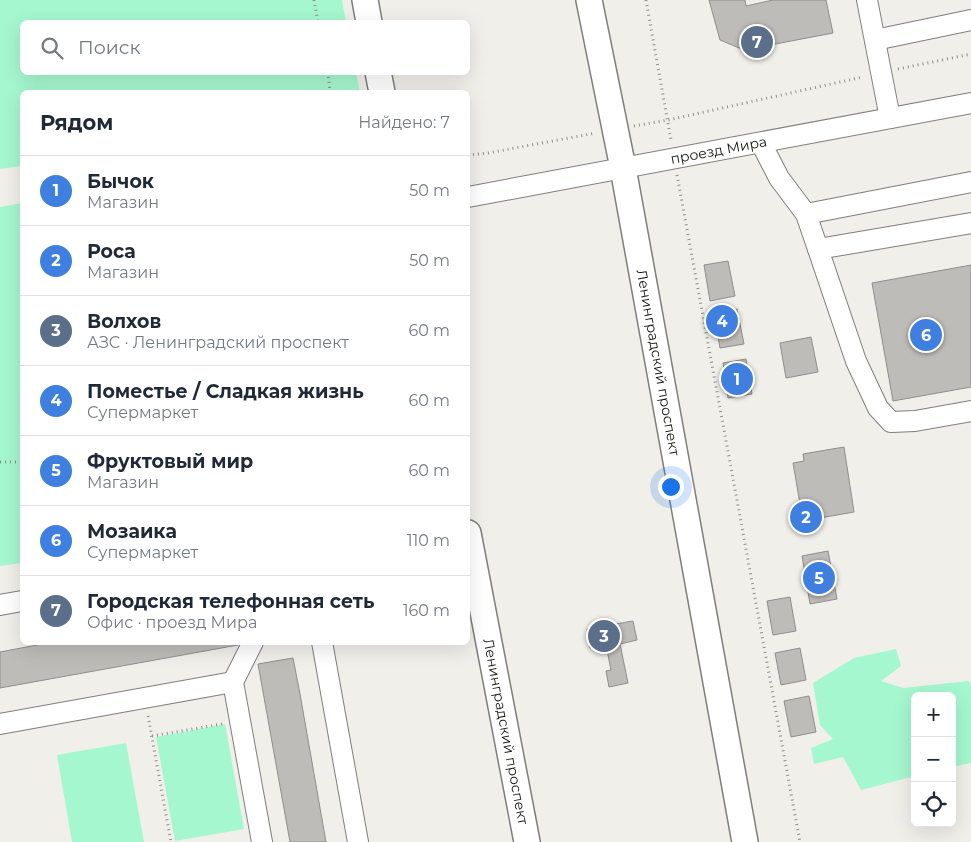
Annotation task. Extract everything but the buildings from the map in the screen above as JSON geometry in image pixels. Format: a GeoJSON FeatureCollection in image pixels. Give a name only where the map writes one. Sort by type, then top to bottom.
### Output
{"type":"FeatureCollection","features":[{"type":"Feature","properties":{"kind":"main road"},"geometry":{"type":"LineString","coordinates":[[365,0],[369,20]]}},
{"type":"Feature","properties":{"kind":"main road","name":"Ленинградский проспект"},"geometry":{"type":"LineString","coordinates":[[590,0],[623,168],[745,842]]}},
{"type":"Feature","properties":{"kind":"main road"},"geometry":{"type":"LineString","coordinates":[[379,75],[382,90]]}},
{"type":"Feature","properties":{"kind":"main road","name":"Ленинградский проспект"},"geometry":{"type":"LineString","coordinates":[[470,543],[527,842]]}},
{"type":"Feature","properties":{"kind":"street"},"geometry":{"type":"LineString","coordinates":[[867,0],[890,118]]}},
{"type":"Feature","properties":{"kind":"street"},"geometry":{"type":"LineString","coordinates":[[876,40],[971,20]]}},
{"type":"Feature","properties":{"kind":"street","name":"проезд Мира"},"geometry":{"type":"LineString","coordinates":[[470,198],[971,103]]}},
{"type":"Feature","properties":{"kind":"street"},"geometry":{"type":"LineString","coordinates":[[761,143],[779,178],[806,214],[856,361],[878,408],[891,422],[971,412]]}},
{"type":"Feature","properties":{"kind":"street"},"geometry":{"type":"LineString","coordinates":[[806,214],[971,182]]}},
{"type":"Feature","properties":{"kind":"street"},"geometry":{"type":"LineString","coordinates":[[818,249],[971,223]]}},
{"type":"Feature","properties":{"kind":"street"},"geometry":{"type":"LineString","coordinates":[[0,605],[20,601]]}},
{"type":"Feature","properties":{"kind":"street"},"geometry":{"type":"LineString","coordinates":[[252,645],[233,682],[262,842]]}},
{"type":"Feature","properties":{"kind":"street"},"geometry":{"type":"LineString","coordinates":[[323,645],[358,842]]}},
{"type":"Feature","properties":{"kind":"street"},"geometry":{"type":"LineString","coordinates":[[0,724],[233,682]]}},
{"type":"Feature","properties":{"kind":"path"},"geometry":{"type":"LineString","coordinates":[[314,0],[318,20]]}},
{"type":"Feature","properties":{"kind":"path"},"geometry":{"type":"LineString","coordinates":[[646,0],[800,842]]}},
{"type":"Feature","properties":{"kind":"path"},"geometry":{"type":"LineString","coordinates":[[470,155],[668,120],[971,54]]}},
{"type":"Feature","properties":{"kind":"path"},"geometry":{"type":"LineString","coordinates":[[328,75],[330,90]]}},
{"type":"Feature","properties":{"kind":"path"},"geometry":{"type":"LineString","coordinates":[[0,462],[20,462]]}},
{"type":"Feature","properties":{"kind":"path"},"geometry":{"type":"LineString","coordinates":[[145,698],[171,842]]}},
{"type":"Feature","properties":{"kind":"path"},"geometry":{"type":"LineString","coordinates":[[152,736],[240,720]]}},
{"type":"Feature","properties":{"kind":"green space"},"geometry":{"type":"Polygon","coordinates":[[[0,0],[342,0],[346,20],[20,20],[20,75],[356,75],[360,90],[20,90],[20,166],[0,169],[0,0]]]}},
{"type":"Feature","properties":{"kind":"green space"},"geometry":{"type":"Polygon","coordinates":[[[20,203],[20,563],[0,566],[0,207],[20,203]]]}},
{"type":"Feature","properties":{"kind":"green space"},"geometry":{"type":"Polygon","coordinates":[[[896,649],[901,666],[881,681],[903,688],[969,681],[971,686],[971,763],[956,766],[956,692],[911,692],[911,777],[861,790],[843,757],[814,764],[811,748],[833,739],[820,725],[813,683],[854,658],[896,649]]]}},
{"type":"Feature","properties":{"kind":"green space"},"geometry":{"type":"Polygon","coordinates":[[[225,724],[244,829],[175,841],[156,737],[225,724]]]}},
{"type":"Feature","properties":{"kind":"green space"},"geometry":{"type":"Polygon","coordinates":[[[126,743],[144,842],[72,842],[57,755],[126,743]]]}},
{"type":"Feature","properties":{"kind":"place","name":"Городская телефонная сеть"},"geometry":{"type":"Point","coordinates":[757,42]}},
{"type":"Feature","properties":{"kind":"place","name":"Поместье / Сладкая жизнь"},"geometry":{"type":"Point","coordinates":[722,321]}},
{"type":"Feature","properties":{"kind":"place","name":"Мозаика"},"geometry":{"type":"Point","coordinates":[926,335]}},
{"type":"Feature","properties":{"kind":"place","name":"Бычок"},"geometry":{"type":"Point","coordinates":[737,379]}},
{"type":"Feature","properties":{"kind":"place","name":"Роса"},"geometry":{"type":"Point","coordinates":[806,517]}},
{"type":"Feature","properties":{"kind":"place","name":"Фруктовый мир"},"geometry":{"type":"Point","coordinates":[819,578]}},
{"type":"Feature","properties":{"kind":"place","name":"Волхов"},"geometry":{"type":"Point","coordinates":[604,636]}}]}
